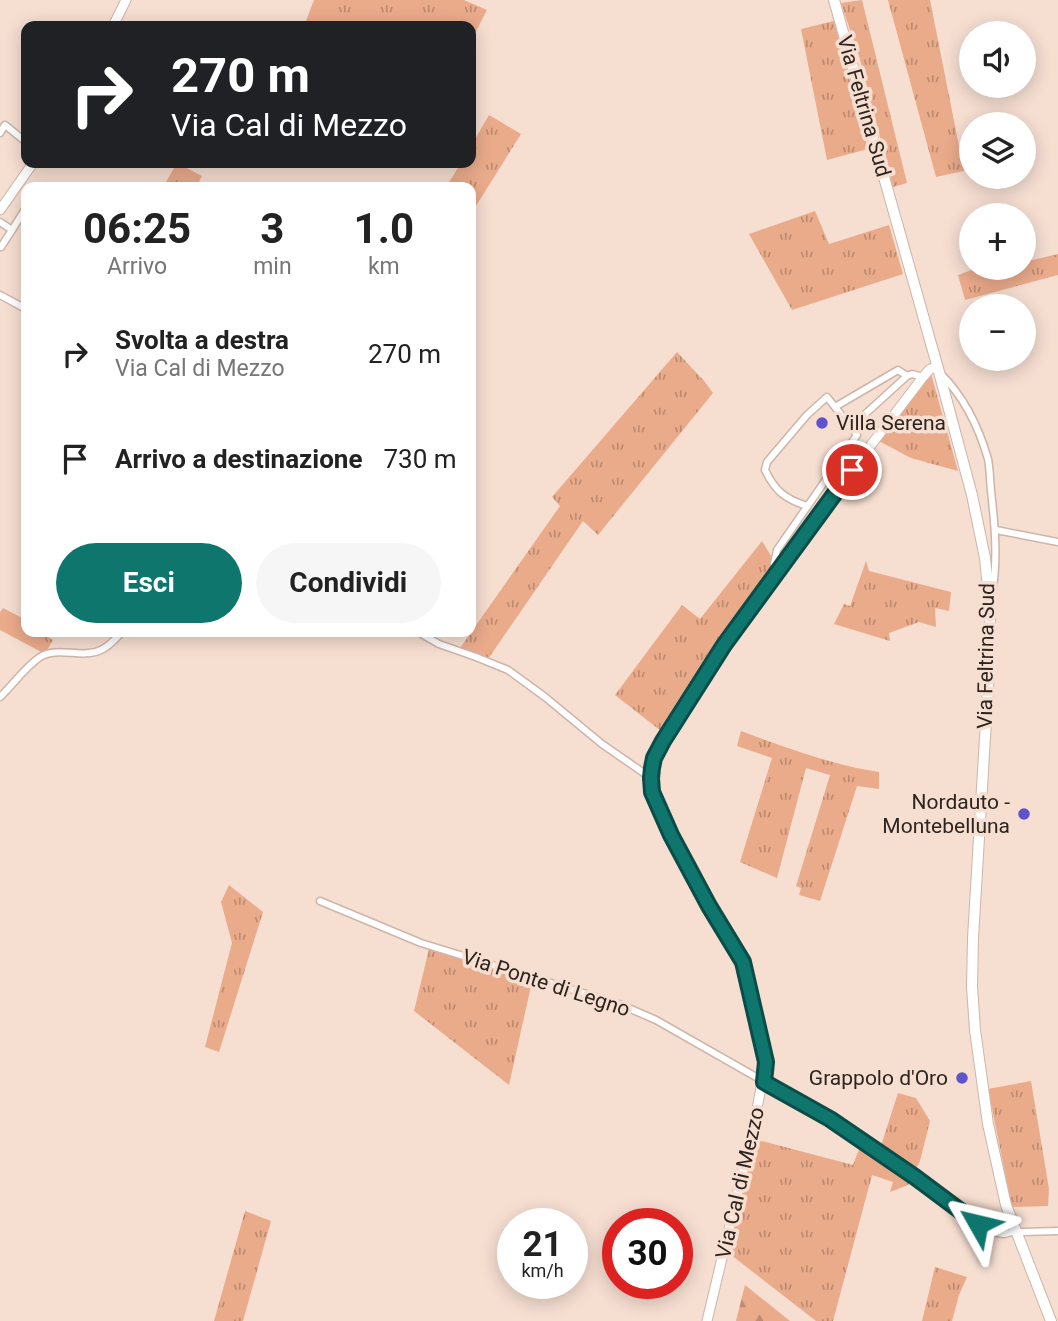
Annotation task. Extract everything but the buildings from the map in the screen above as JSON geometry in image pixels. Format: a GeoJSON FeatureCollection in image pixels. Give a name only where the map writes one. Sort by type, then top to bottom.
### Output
{"type":"FeatureCollection","features":[{"type":"Feature","properties":{"kind":"main road","name":"Via Feltrina Sud"},"geometry":{"type":"LineString","coordinates":[[834,0],[939,370],[977,513],[985,558],[990,607],[990,670],[972,938],[973,1008],[988,1124],[1006,1205],[1052,1319]]}},
{"type":"Feature","properties":{"kind":"street"},"geometry":{"type":"LineString","coordinates":[[116,21],[126,0]]}},
{"type":"Feature","properties":{"kind":"street"},"geometry":{"type":"LineString","coordinates":[[0,133],[5,125],[21,138]]}},
{"type":"Feature","properties":{"kind":"street"},"geometry":{"type":"LineString","coordinates":[[0,210],[29,168]]}},
{"type":"Feature","properties":{"kind":"street"},"geometry":{"type":"LineString","coordinates":[[1,247],[21,216]]}},
{"type":"Feature","properties":{"kind":"street"},"geometry":{"type":"LineString","coordinates":[[0,222],[12,230]]}},
{"type":"Feature","properties":{"kind":"street"},"geometry":{"type":"LineString","coordinates":[[0,295],[21,306]]}},
{"type":"Feature","properties":{"kind":"street"},"geometry":{"type":"LineString","coordinates":[[426,637],[439,645],[508,670],[602,744],[651,778],[654,758],[663,741],[724,645],[842,483],[930,369],[939,370],[954,387],[968,410],[988,460],[996,530],[995,575],[990,607]]}},
{"type":"Feature","properties":{"kind":"street"},"geometry":{"type":"LineString","coordinates":[[835,407],[898,370],[907,376]]}},
{"type":"Feature","properties":{"kind":"street"},"geometry":{"type":"LineString","coordinates":[[850,426],[856,420],[863,420],[863,416],[907,376],[912,374],[923,377]]}},
{"type":"Feature","properties":{"kind":"street"},"geometry":{"type":"LineString","coordinates":[[774,564],[777,550],[857,435],[827,397],[807,415],[767,462],[765,470],[771,483],[782,495],[807,506]]}},
{"type":"Feature","properties":{"kind":"street"},"geometry":{"type":"LineString","coordinates":[[996,530],[1058,542]]}},
{"type":"Feature","properties":{"kind":"street"},"geometry":{"type":"LineString","coordinates":[[0,697],[41,657],[58,653],[95,652],[110,645],[117,637]]}},
{"type":"Feature","properties":{"kind":"street","name":"Via Cal di Mezzo"},"geometry":{"type":"LineString","coordinates":[[651,778],[652,792],[680,853],[743,962],[766,1062],[764,1082],[707,1321]]}},
{"type":"Feature","properties":{"kind":"street","name":"Via Ponte di Legno"},"geometry":{"type":"LineString","coordinates":[[320,901],[421,943],[619,1004],[656,1020],[830,1119],[978,1224],[997,1233],[1018,1232]]}},
{"type":"Feature","properties":{"kind":"street"},"geometry":{"type":"LineString","coordinates":[[1018,1232],[1058,1231]]}},
{"type":"Feature","properties":{"kind":"green space"},"geometry":{"type":"Polygon","coordinates":[[[314,0],[464,0],[487,10],[476,31],[476,21],[306,21],[314,0]]]}},
{"type":"Feature","properties":{"kind":"green space"},"geometry":{"type":"Polygon","coordinates":[[[862,0],[907,183],[893,187],[859,56],[841,3],[862,0]]]}},
{"type":"Feature","properties":{"kind":"green space"},"geometry":{"type":"Polygon","coordinates":[[[888,0],[930,0],[959,146],[959,172],[936,177],[888,0]]]}},
{"type":"Feature","properties":{"kind":"green space"},"geometry":{"type":"Polygon","coordinates":[[[834,21],[868,149],[827,160],[801,29],[834,21]]]}},
{"type":"Feature","properties":{"kind":"green space"},"geometry":{"type":"Polygon","coordinates":[[[489,115],[521,134],[476,206],[476,182],[449,182],[458,168],[476,168],[476,137],[489,115]]]}},
{"type":"Feature","properties":{"kind":"green space"},"geometry":{"type":"Polygon","coordinates":[[[174,168],[187,168],[202,176],[199,182],[166,182],[174,168]]]}},
{"type":"Feature","properties":{"kind":"green space"},"geometry":{"type":"Polygon","coordinates":[[[815,211],[829,244],[889,225],[903,274],[792,310],[749,234],[815,211]]]}},
{"type":"Feature","properties":{"kind":"green space"},"geometry":{"type":"Polygon","coordinates":[[[1058,254],[1058,275],[987,294],[963,294],[959,280],[1036,280],[1036,259],[1058,254]]]}},
{"type":"Feature","properties":{"kind":"green space"},"geometry":{"type":"Polygon","coordinates":[[[677,352],[713,393],[598,535],[583,521],[488,659],[460,648],[468,637],[476,637],[476,625],[560,506],[552,497],[677,352]]]}},
{"type":"Feature","properties":{"kind":"green space"},"geometry":{"type":"Polygon","coordinates":[[[930,370],[958,471],[911,458],[877,440],[930,370]]]}},
{"type":"Feature","properties":{"kind":"green space"},"geometry":{"type":"Polygon","coordinates":[[[762,541],[774,561],[681,697],[661,731],[615,695],[682,605],[700,619],[762,541]]]}},
{"type":"Feature","properties":{"kind":"green space"},"geometry":{"type":"Polygon","coordinates":[[[866,561],[869,571],[951,592],[949,611],[935,608],[936,627],[919,622],[889,633],[890,641],[834,624],[844,604],[850,606],[866,561]]]}},
{"type":"Feature","properties":{"kind":"green space"},"geometry":{"type":"Polygon","coordinates":[[[3,608],[21,617],[21,637],[48,637],[53,640],[45,654],[0,630],[0,612],[3,608]]]}},
{"type":"Feature","properties":{"kind":"green space"},"geometry":{"type":"Polygon","coordinates":[[[741,731],[792,750],[879,772],[879,789],[857,786],[820,901],[799,895],[801,888],[796,886],[830,775],[806,768],[777,878],[740,862],[772,758],[737,746],[741,731]]]}},
{"type":"Feature","properties":{"kind":"green space"},"geometry":{"type":"Polygon","coordinates":[[[229,885],[263,912],[219,1052],[205,1047],[232,943],[221,902],[229,885]]]}},
{"type":"Feature","properties":{"kind":"green space"},"geometry":{"type":"Polygon","coordinates":[[[430,945],[533,977],[509,1085],[414,1011],[430,945]]]}},
{"type":"Feature","properties":{"kind":"green space"},"geometry":{"type":"Polygon","coordinates":[[[1031,1081],[1049,1189],[1048,1206],[1012,1207],[988,1089],[1031,1081]]]}},
{"type":"Feature","properties":{"kind":"green space"},"geometry":{"type":"Polygon","coordinates":[[[898,1093],[916,1098],[930,1121],[920,1161],[908,1185],[890,1192],[893,1182],[872,1175],[833,1321],[816,1321],[726,1251],[754,1139],[853,1165],[863,1139],[879,1152],[898,1093]]]}},
{"type":"Feature","properties":{"kind":"green space"},"geometry":{"type":"Polygon","coordinates":[[[245,1211],[271,1221],[243,1321],[214,1321],[245,1211]]]}},
{"type":"Feature","properties":{"kind":"green space"},"geometry":{"type":"Polygon","coordinates":[[[935,1267],[967,1277],[952,1321],[922,1321],[935,1267]]]}},
{"type":"Feature","properties":{"kind":"green space"},"geometry":{"type":"Polygon","coordinates":[[[745,1285],[790,1321],[736,1321],[745,1285]]]}},
{"type":"Feature","properties":{"kind":"place","name":"Villa Serena"},"geometry":{"type":"Point","coordinates":[822,423]}},
{"type":"Feature","properties":{"kind":"place","name":"Nordauto - Montebelluna"},"geometry":{"type":"Point","coordinates":[1024,814]}},
{"type":"Feature","properties":{"kind":"place","name":"Grappolo d'Oro"},"geometry":{"type":"Point","coordinates":[962,1078]}},
{"type":"Feature","properties":{"kind":"route"},"geometry":{"type":"LineString","coordinates":[[852,470],[724,645],[663,741],[654,758],[652,792],[685,863],[743,962],[766,1062],[764,1082],[830,1119],[978,1224]]}}]}
